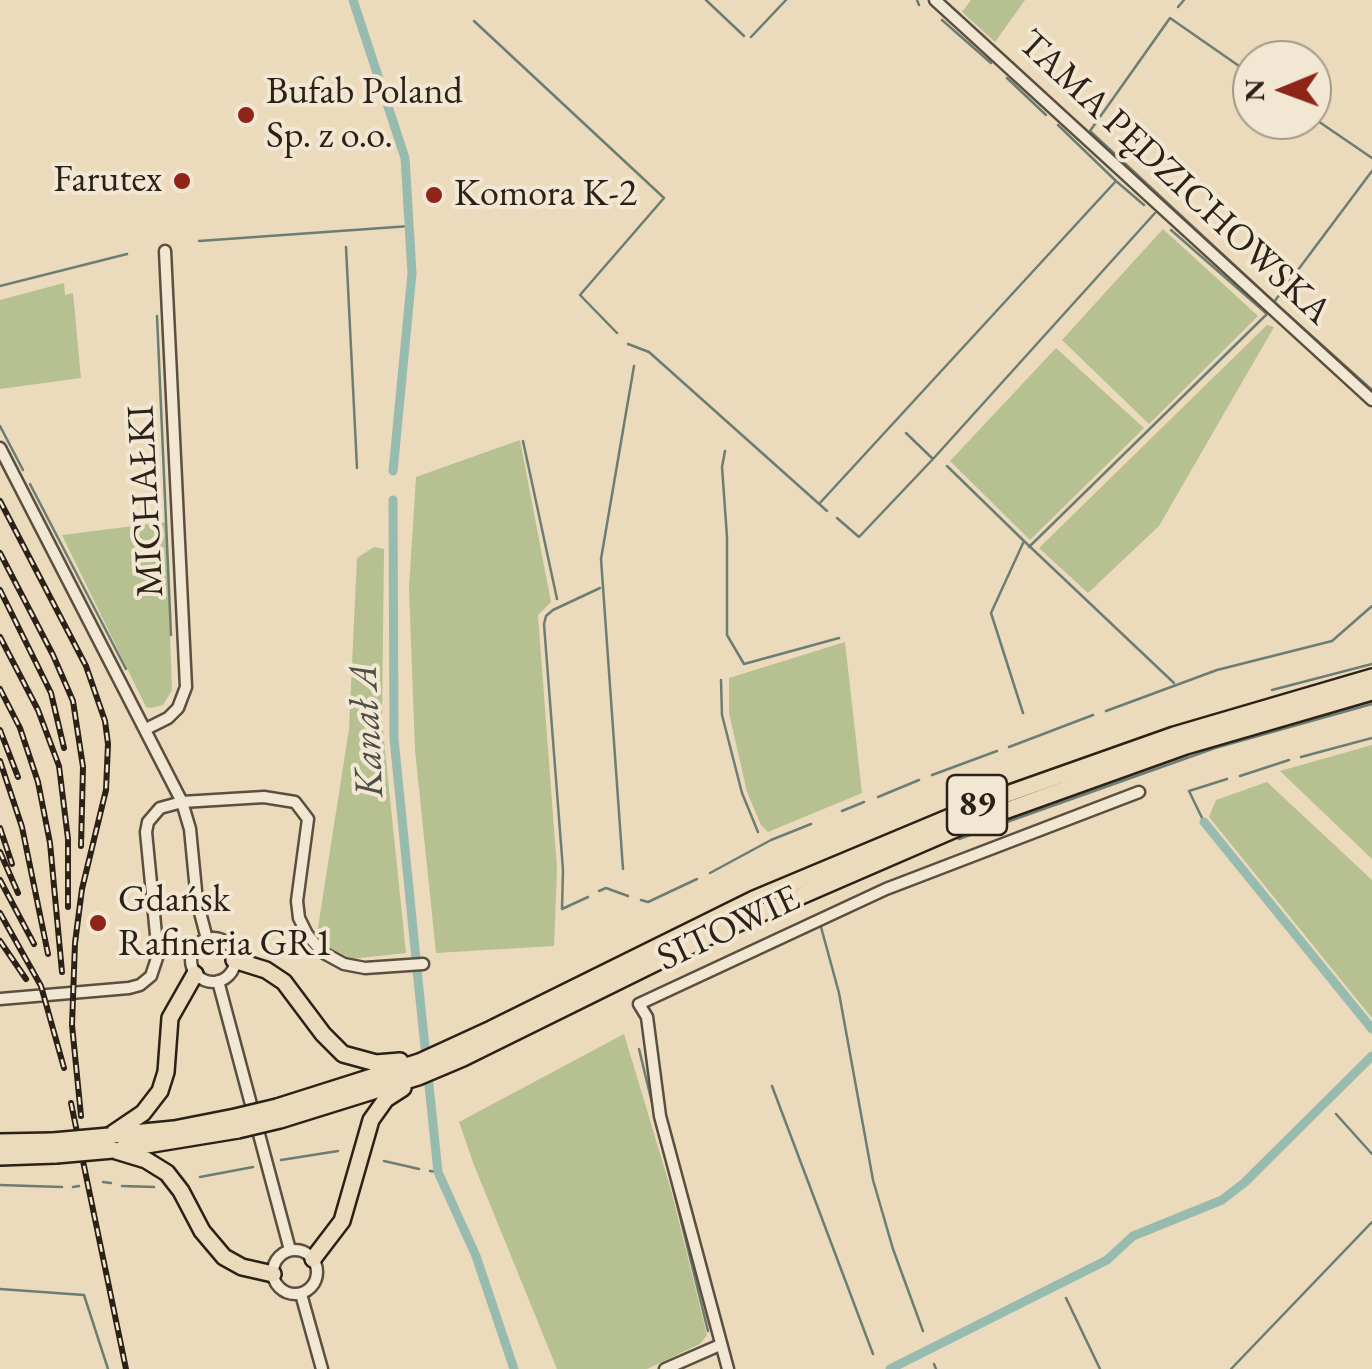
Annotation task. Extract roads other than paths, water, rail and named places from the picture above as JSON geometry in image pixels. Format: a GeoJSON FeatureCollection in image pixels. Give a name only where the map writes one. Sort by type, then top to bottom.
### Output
{"type":"FeatureCollection","features":[{"type":"Feature","properties":{"kind":"highway","name":"89"},"geometry":{"type":"LineString","coordinates":[[462,1050],[754,899],[948,816],[1157,740],[1372,677]]}},
{"type":"Feature","properties":{"kind":"highway","name":"89"},"geometry":{"type":"LineString","coordinates":[[0,1157],[111,1143],[279,1114],[418,1069],[720,930],[960,827],[1186,746],[1372,692]]}},
{"type":"Feature","properties":{"kind":"highway"},"geometry":{"type":"LineString","coordinates":[[234,960],[266,970],[284,982],[323,1034],[344,1054],[376,1063],[409,1059],[418,1069],[415,1082],[386,1099],[375,1112],[342,1221],[313,1258]]}},
{"type":"Feature","properties":{"kind":"highway"},"geometry":{"type":"LineString","coordinates":[[196,974],[170,1018],[166,1072],[160,1091],[111,1143],[168,1174],[202,1231],[224,1258],[273,1274]]}},
{"type":"Feature","properties":{"kind":"highway","name":"89"},"geometry":{"type":"LineString","coordinates":[[0,1142],[55,1148]]}},
{"type":"Feature","properties":{"kind":"street","name":"TAMA PĘDZICHOWSKA"},"geometry":{"type":"LineString","coordinates":[[935,0],[1372,400]]}},
{"type":"Feature","properties":{"kind":"street","name":"MICHAŁKI"},"geometry":{"type":"LineString","coordinates":[[146,729],[178,708],[186,686],[166,251]]}},
{"type":"Feature","properties":{"kind":"street","name":"MICHAŁKI"},"geometry":{"type":"LineString","coordinates":[[0,448],[182,802]]}},
{"type":"Feature","properties":{"kind":"street","name":"SITOWIE"},"geometry":{"type":"LineString","coordinates":[[728,1369],[660,1116],[646,1017],[639,1004],[886,889],[1139,792]]}},
{"type":"Feature","properties":{"kind":"street"},"geometry":{"type":"LineString","coordinates":[[0,999],[129,988],[151,976],[158,955],[146,832],[148,822],[160,808],[182,802],[264,797],[295,802],[308,819],[298,901],[299,918],[307,934],[322,952],[344,964],[365,968],[423,964]]}},
{"type":"Feature","properties":{"kind":"street"},"geometry":{"type":"LineString","coordinates":[[182,802],[190,829],[197,901],[207,939]]}},
{"type":"Feature","properties":{"kind":"street"},"geometry":{"type":"LineString","coordinates":[[207,939],[224,942],[232,950],[232,971],[218,981],[204,980],[196,974],[192,953],[207,939]]}},
{"type":"Feature","properties":{"kind":"street"},"geometry":{"type":"LineString","coordinates":[[218,981],[290,1250]]}},
{"type":"Feature","properties":{"kind":"street"},"geometry":{"type":"LineString","coordinates":[[290,1250],[300,1250],[313,1258],[317,1277],[313,1286],[301,1294],[280,1289],[273,1274],[277,1259],[290,1250]]}},
{"type":"Feature","properties":{"kind":"street"},"geometry":{"type":"LineString","coordinates":[[301,1294],[322,1369]]}},
{"type":"Feature","properties":{"kind":"street"},"geometry":{"type":"LineString","coordinates":[[665,1369],[720,1344]]}},
{"type":"Feature","properties":{"kind":"waterway"},"geometry":{"type":"LineString","coordinates":[[353,0],[405,158],[412,273],[393,471]]}},
{"type":"Feature","properties":{"kind":"waterway"},"geometry":{"type":"LineString","coordinates":[[706,0],[744,36]]}},
{"type":"Feature","properties":{"kind":"waterway"},"geometry":{"type":"LineString","coordinates":[[751,37],[786,0]]}},
{"type":"Feature","properties":{"kind":"waterway"},"geometry":{"type":"LineString","coordinates":[[917,0],[919,5]]}},
{"type":"Feature","properties":{"kind":"waterway"},"geometry":{"type":"LineString","coordinates":[[1178,7],[1184,0]]}},
{"type":"Feature","properties":{"kind":"waterway"},"geometry":{"type":"LineString","coordinates":[[1232,61],[1170,18],[1090,131],[1274,302]]}},
{"type":"Feature","properties":{"kind":"waterway"},"geometry":{"type":"LineString","coordinates":[[942,20],[991,63]]}},
{"type":"Feature","properties":{"kind":"waterway"},"geometry":{"type":"LineString","coordinates":[[474,21],[664,198],[580,295],[617,333]]}},
{"type":"Feature","properties":{"kind":"waterway"},"geometry":{"type":"LineString","coordinates":[[1007,78],[1046,115]]}},
{"type":"Feature","properties":{"kind":"waterway"},"geometry":{"type":"LineString","coordinates":[[819,504],[1116,181],[1058,125]]}},
{"type":"Feature","properties":{"kind":"waterway"},"geometry":{"type":"LineString","coordinates":[[1332,131],[1372,158]]}},
{"type":"Feature","properties":{"kind":"waterway"},"geometry":{"type":"LineString","coordinates":[[1372,171],[1274,302],[1372,390]]}},
{"type":"Feature","properties":{"kind":"waterway"},"geometry":{"type":"LineString","coordinates":[[1116,181],[1144,205]]}},
{"type":"Feature","properties":{"kind":"waterway"},"geometry":{"type":"LineString","coordinates":[[933,459],[1155,213]]}},
{"type":"Feature","properties":{"kind":"waterway"},"geometry":{"type":"LineString","coordinates":[[199,241],[410,226]]}},
{"type":"Feature","properties":{"kind":"waterway"},"geometry":{"type":"LineString","coordinates":[[1029,547],[1267,314],[1171,230]]}},
{"type":"Feature","properties":{"kind":"waterway"},"geometry":{"type":"LineString","coordinates":[[346,247],[357,468]]}},
{"type":"Feature","properties":{"kind":"waterway"},"geometry":{"type":"LineString","coordinates":[[0,286],[127,254]]}},
{"type":"Feature","properties":{"kind":"waterway"},"geometry":{"type":"LineString","coordinates":[[157,316],[171,635]]}},
{"type":"Feature","properties":{"kind":"waterway"},"geometry":{"type":"LineString","coordinates":[[628,344],[649,352],[827,511]]}},
{"type":"Feature","properties":{"kind":"waterway"},"geometry":{"type":"LineString","coordinates":[[623,869],[601,559],[634,366]]}},
{"type":"Feature","properties":{"kind":"waterway"},"geometry":{"type":"LineString","coordinates":[[0,426],[23,470]]}},
{"type":"Feature","properties":{"kind":"waterway"},"geometry":{"type":"LineString","coordinates":[[837,518],[859,537],[933,459],[906,433]]}},
{"type":"Feature","properties":{"kind":"waterway"},"geometry":{"type":"LineString","coordinates":[[523,441],[557,599]]}},
{"type":"Feature","properties":{"kind":"waterway"},"geometry":{"type":"LineString","coordinates":[[725,451],[722,467],[727,635],[744,664],[839,638]]}},
{"type":"Feature","properties":{"kind":"waterway"},"geometry":{"type":"LineString","coordinates":[[947,466],[1024,541]]}},
{"type":"Feature","properties":{"kind":"waterway"},"geometry":{"type":"LineString","coordinates":[[30,484],[126,669]]}},
{"type":"Feature","properties":{"kind":"waterway","name":"Kanał A"},"geometry":{"type":"LineString","coordinates":[[393,500],[394,739],[416,959]]}},
{"type":"Feature","properties":{"kind":"waterway"},"geometry":{"type":"LineString","coordinates":[[1023,713],[991,613],[1024,541],[1174,683]]}},
{"type":"Feature","properties":{"kind":"waterway"},"geometry":{"type":"LineString","coordinates":[[588,897],[562,909],[563,870],[544,624],[553,610],[600,588]]}},
{"type":"Feature","properties":{"kind":"waterway"},"geometry":{"type":"LineString","coordinates":[[1106,711],[1217,670],[1332,641],[1372,606]]}},
{"type":"Feature","properties":{"kind":"waterway"},"geometry":{"type":"LineString","coordinates":[[1272,690],[1372,664]]}},
{"type":"Feature","properties":{"kind":"waterway"},"geometry":{"type":"LineString","coordinates":[[721,680],[722,715],[742,793],[758,832]]}},
{"type":"Feature","properties":{"kind":"waterway"},"geometry":{"type":"LineString","coordinates":[[959,839],[1215,748],[1372,704]]}},
{"type":"Feature","properties":{"kind":"waterway"},"geometry":{"type":"LineString","coordinates":[[1009,747],[1093,715]]}},
{"type":"Feature","properties":{"kind":"waterway"},"geometry":{"type":"LineString","coordinates":[[1301,757],[1372,738]]}},
{"type":"Feature","properties":{"kind":"waterway"},"geometry":{"type":"LineString","coordinates":[[932,775],[997,751]]}},
{"type":"Feature","properties":{"kind":"waterway"},"geometry":{"type":"LineString","coordinates":[[1240,776],[1289,760]]}},
{"type":"Feature","properties":{"kind":"waterway"},"geometry":{"type":"LineString","coordinates":[[1204,822],[1189,791],[1227,779]]}},
{"type":"Feature","properties":{"kind":"waterway"},"geometry":{"type":"LineString","coordinates":[[878,797],[919,780]]}},
{"type":"Feature","properties":{"kind":"waterway"},"geometry":{"type":"LineString","coordinates":[[842,811],[864,802]]}},
{"type":"Feature","properties":{"kind":"waterway"},"geometry":{"type":"LineString","coordinates":[[1204,822],[1372,1029]]}},
{"type":"Feature","properties":{"kind":"waterway"},"geometry":{"type":"LineString","coordinates":[[710,873],[771,840],[811,824]]}},
{"type":"Feature","properties":{"kind":"waterway"},"geometry":{"type":"LineString","coordinates":[[641,900],[648,902],[697,879]]}},
{"type":"Feature","properties":{"kind":"waterway"},"geometry":{"type":"LineString","coordinates":[[599,891],[606,888],[628,896]]}},
{"type":"Feature","properties":{"kind":"waterway"},"geometry":{"type":"LineString","coordinates":[[821,927],[839,993],[873,1180],[923,1331]]}},
{"type":"Feature","properties":{"kind":"waterway","name":"Kanał A"},"geometry":{"type":"LineString","coordinates":[[417,970],[438,1172],[476,1256],[514,1369]]}},
{"type":"Feature","properties":{"kind":"waterway"},"geometry":{"type":"LineString","coordinates":[[639,1049],[654,1111]]}},
{"type":"Feature","properties":{"kind":"waterway"},"geometry":{"type":"LineString","coordinates":[[890,1369],[1107,1260],[1133,1236],[1222,1200],[1372,1056]]}},
{"type":"Feature","properties":{"kind":"waterway"},"geometry":{"type":"LineString","coordinates":[[772,1086],[873,1354]]}},
{"type":"Feature","properties":{"kind":"waterway"},"geometry":{"type":"LineString","coordinates":[[1336,1114],[1372,1154]]}},
{"type":"Feature","properties":{"kind":"waterway"},"geometry":{"type":"LineString","coordinates":[[662,1143],[708,1331]]}},
{"type":"Feature","properties":{"kind":"waterway"},"geometry":{"type":"LineString","coordinates":[[281,1160],[338,1151]]}},
{"type":"Feature","properties":{"kind":"waterway"},"geometry":{"type":"LineString","coordinates":[[384,1161],[419,1169]]}},
{"type":"Feature","properties":{"kind":"waterway"},"geometry":{"type":"LineString","coordinates":[[200,1177],[253,1167]]}},
{"type":"Feature","properties":{"kind":"waterway","name":"Kanał A"},"geometry":{"type":"LineString","coordinates":[[430,1171],[438,1172]]}},
{"type":"Feature","properties":{"kind":"waterway"},"geometry":{"type":"LineString","coordinates":[[103,1182],[111,1183]]}},
{"type":"Feature","properties":{"kind":"waterway"},"geometry":{"type":"LineString","coordinates":[[0,1185],[62,1187]]}},
{"type":"Feature","properties":{"kind":"waterway"},"geometry":{"type":"LineString","coordinates":[[73,1187],[79,1186]]}},
{"type":"Feature","properties":{"kind":"waterway"},"geometry":{"type":"LineString","coordinates":[[122,1186],[154,1187]]}},
{"type":"Feature","properties":{"kind":"waterway"},"geometry":{"type":"LineString","coordinates":[[1231,1369],[1372,1222]]}},
{"type":"Feature","properties":{"kind":"waterway"},"geometry":{"type":"LineString","coordinates":[[0,1289],[84,1295],[108,1369]]}},
{"type":"Feature","properties":{"kind":"waterway"},"geometry":{"type":"LineString","coordinates":[[1066,1298],[1100,1369]]}},
{"type":"Feature","properties":{"kind":"waterway"},"geometry":{"type":"LineString","coordinates":[[934,1364],[936,1369]]}},
{"type":"Feature","properties":{"kind":"railway"},"geometry":{"type":"LineString","coordinates":[[0,501],[86,666],[105,721],[106,790],[82,889],[75,943],[72,1025],[81,1116]]}},
{"type":"Feature","properties":{"kind":"railway"},"geometry":{"type":"LineString","coordinates":[[0,553],[73,701],[83,767],[81,846]]}},
{"type":"Feature","properties":{"kind":"railway"},"geometry":{"type":"LineString","coordinates":[[0,590],[51,693],[64,748]]}},
{"type":"Feature","properties":{"kind":"railway"},"geometry":{"type":"LineString","coordinates":[[0,637],[38,710],[59,766],[68,839],[68,907]]}},
{"type":"Feature","properties":{"kind":"railway"},"geometry":{"type":"LineString","coordinates":[[0,689],[20,728],[38,782],[50,843],[62,972]]}},
{"type":"Feature","properties":{"kind":"railway"},"geometry":{"type":"LineString","coordinates":[[0,730],[18,777]]}},
{"type":"Feature","properties":{"kind":"railway"},"geometry":{"type":"LineString","coordinates":[[0,761],[22,827],[48,954]]}},
{"type":"Feature","properties":{"kind":"railway"},"geometry":{"type":"LineString","coordinates":[[0,828],[12,864]]}},
{"type":"Feature","properties":{"kind":"railway"},"geometry":{"type":"LineString","coordinates":[[0,852],[18,893]]}},
{"type":"Feature","properties":{"kind":"railway"},"geometry":{"type":"LineString","coordinates":[[0,880],[34,944]]}},
{"type":"Feature","properties":{"kind":"railway"},"geometry":{"type":"LineString","coordinates":[[0,913],[41,986],[64,1068]]}},
{"type":"Feature","properties":{"kind":"railway"},"geometry":{"type":"LineString","coordinates":[[0,941],[26,979]]}},
{"type":"Feature","properties":{"kind":"railway"},"geometry":{"type":"LineString","coordinates":[[71,1103],[126,1369]]}},
{"type":"Feature","properties":{"kind":"place","name":"Bufab Poland Sp. z o.o."},"geometry":{"type":"Point","coordinates":[246,115]}},
{"type":"Feature","properties":{"kind":"place","name":"Farutex"},"geometry":{"type":"Point","coordinates":[182,181]}},
{"type":"Feature","properties":{"kind":"place","name":"Komora K-2"},"geometry":{"type":"Point","coordinates":[434,195]}},
{"type":"Feature","properties":{"kind":"place","name":"Gdańsk Rafineria GR1"},"geometry":{"type":"Point","coordinates":[98,923]}}]}
